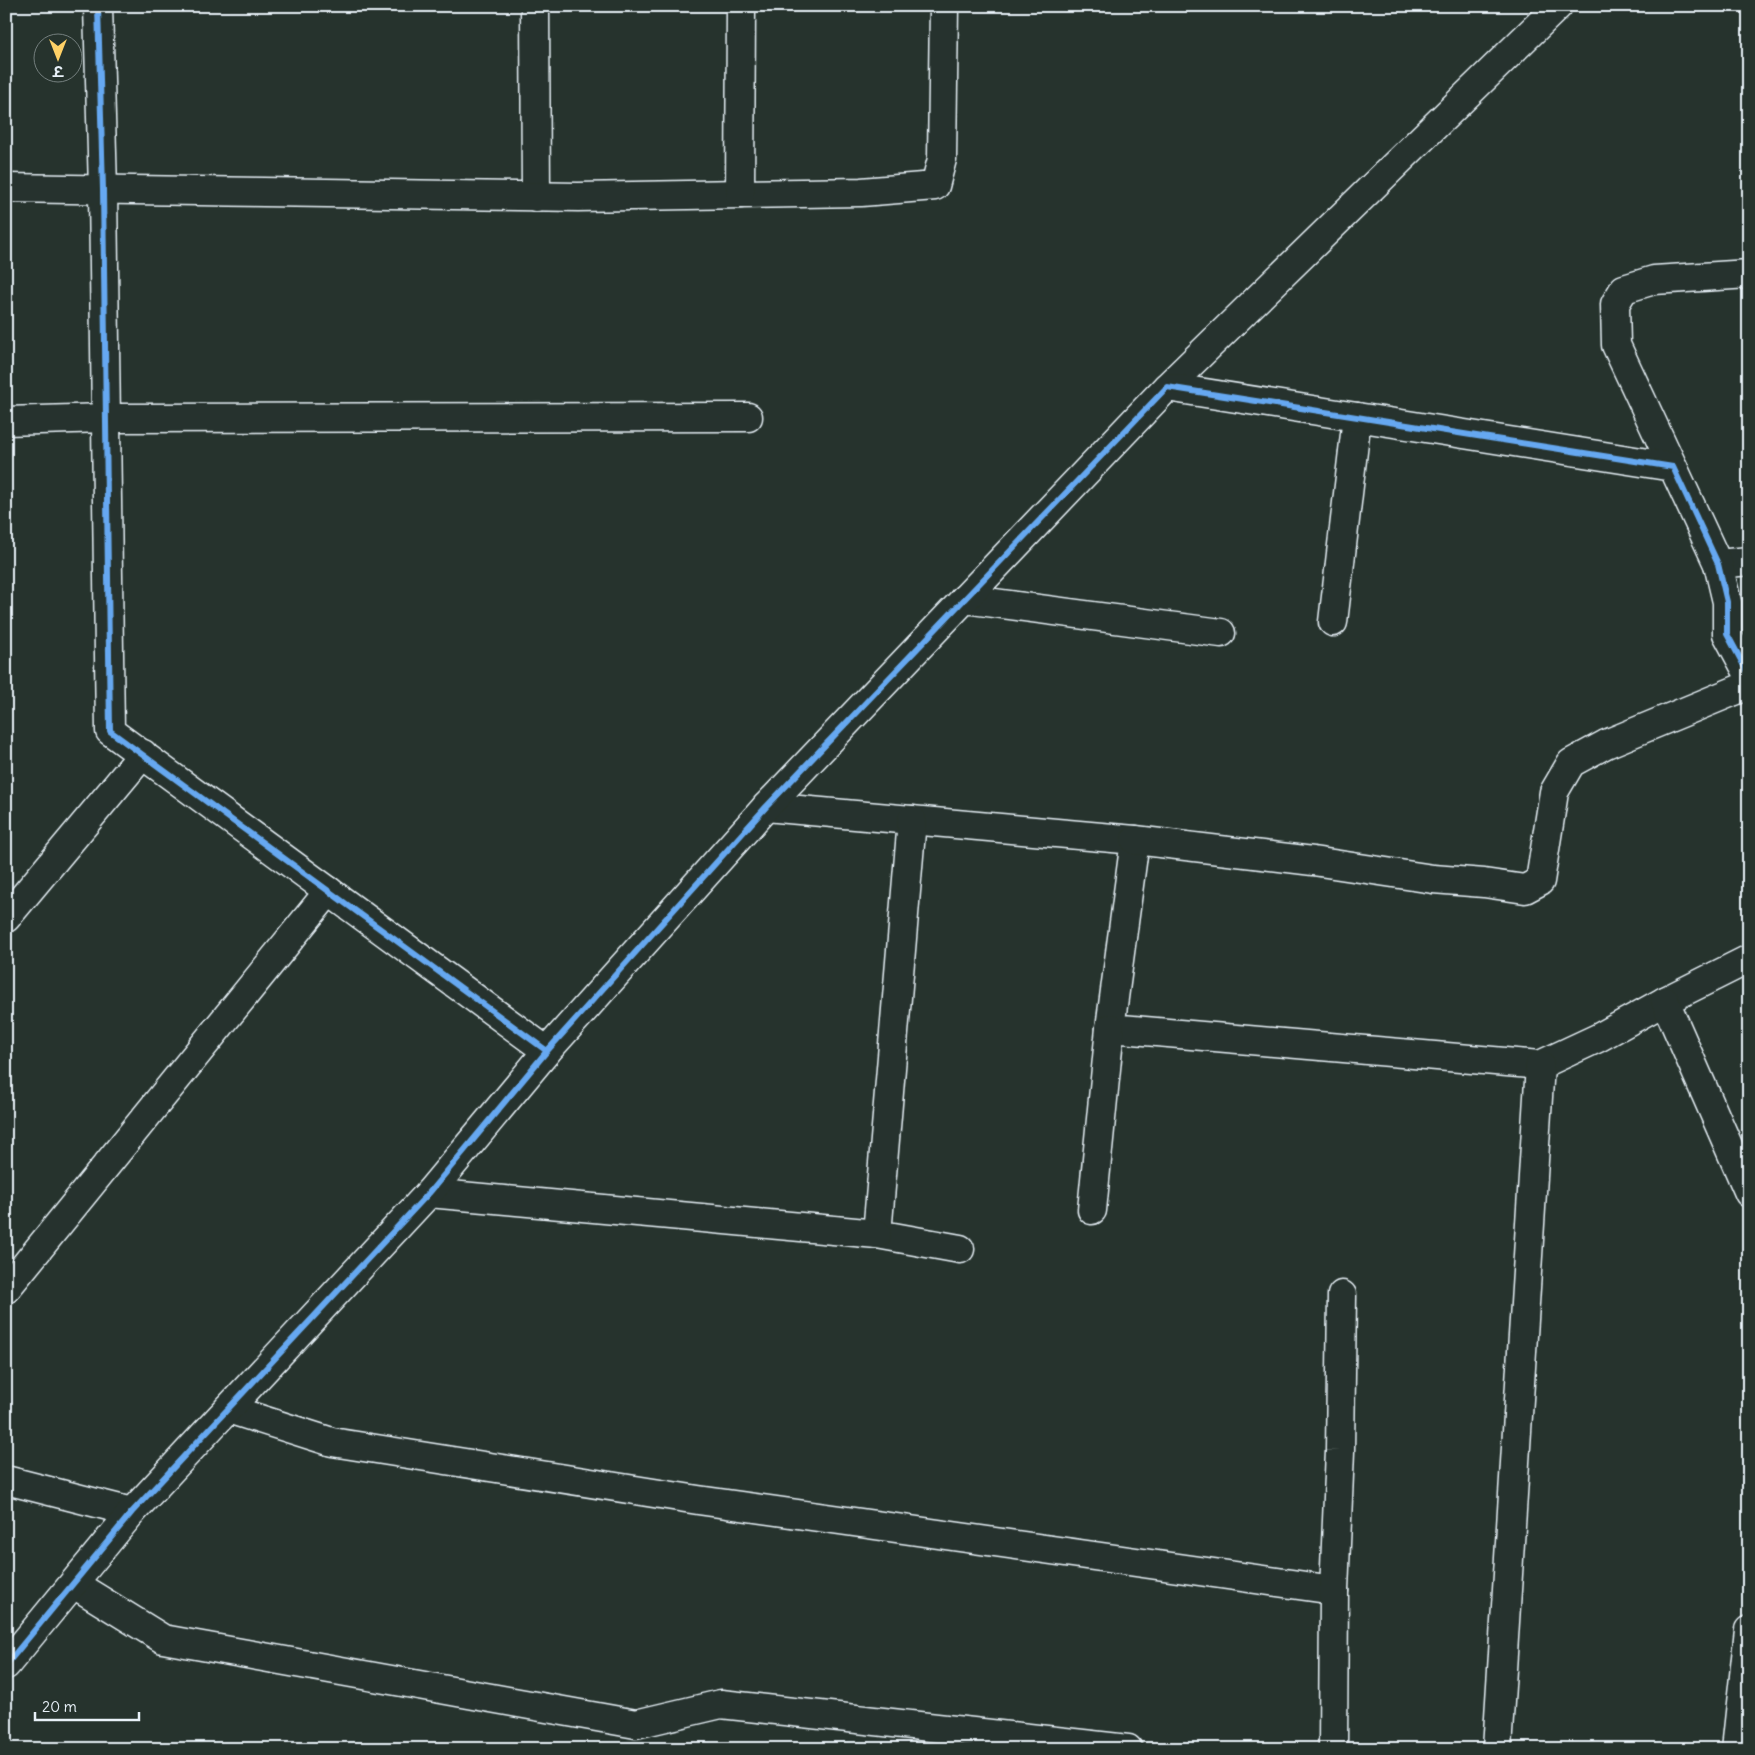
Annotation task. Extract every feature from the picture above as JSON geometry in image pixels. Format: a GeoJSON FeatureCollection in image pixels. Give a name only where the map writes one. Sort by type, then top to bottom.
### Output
{"type":"FeatureCollection","features":[{"type":"Feature","properties":{"kind":"street"},"geometry":{"type":"LineString","coordinates":[[98,6],[103,190],[110,731],[547,1051]]}},
{"type":"Feature","properties":{"kind":"street"},"geometry":{"type":"LineString","coordinates":[[535,6],[536,197]]}},
{"type":"Feature","properties":{"kind":"street"},"geometry":{"type":"LineString","coordinates":[[740,194],[741,6]]}},
{"type":"Feature","properties":{"kind":"street"},"geometry":{"type":"LineString","coordinates":[[6,188],[536,197],[860,192],[935,186],[942,159],[944,6]]}},
{"type":"Feature","properties":{"kind":"street"},"geometry":{"type":"LineString","coordinates":[[6,1666],[132,1512],[429,1193],[547,1051],[766,807],[1167,387],[1558,6]]}},
{"type":"Feature","properties":{"kind":"street"},"geometry":{"type":"LineString","coordinates":[[1749,274],[1654,280],[1624,289],[1615,304],[1616,345],[1738,605],[1727,634],[1749,676]]}},
{"type":"Feature","properties":{"kind":"street"},"geometry":{"type":"LineString","coordinates":[[1167,387],[1673,467]]}},
{"type":"Feature","properties":{"kind":"street"},"geometry":{"type":"LineString","coordinates":[[6,420],[106,418],[748,417]]}},
{"type":"Feature","properties":{"kind":"street"},"geometry":{"type":"LineString","coordinates":[[1333,622],[1357,417]]}},
{"type":"Feature","properties":{"kind":"street"},"geometry":{"type":"LineString","coordinates":[[1718,564],[1749,561]]}},
{"type":"Feature","properties":{"kind":"street"},"geometry":{"type":"LineString","coordinates":[[964,599],[1221,633]]}},
{"type":"Feature","properties":{"kind":"street"},"geometry":{"type":"LineString","coordinates":[[766,807],[1135,840],[1525,889],[1540,881],[1554,792],[1571,763],[1606,744],[1749,685]]}},
{"type":"Feature","properties":{"kind":"street"},"geometry":{"type":"LineString","coordinates":[[6,918],[143,754]]}},
{"type":"Feature","properties":{"kind":"street"},"geometry":{"type":"LineString","coordinates":[[877,1234],[912,820]]}},
{"type":"Feature","properties":{"kind":"street"},"geometry":{"type":"LineString","coordinates":[[1092,1210],[1110,1028],[1135,840]]}},
{"type":"Feature","properties":{"kind":"street"},"geometry":{"type":"LineString","coordinates":[[6,1289],[330,891]]}},
{"type":"Feature","properties":{"kind":"street"},"geometry":{"type":"LineString","coordinates":[[1110,1028],[1540,1065],[1598,1038],[1665,1001],[1749,959]]}},
{"type":"Feature","properties":{"kind":"street"},"geometry":{"type":"LineString","coordinates":[[1665,1001],[1749,1193]]}},
{"type":"Feature","properties":{"kind":"street"},"geometry":{"type":"LineString","coordinates":[[1497,1749],[1540,1065]]}},
{"type":"Feature","properties":{"kind":"street"},"geometry":{"type":"LineString","coordinates":[[429,1193],[877,1234],[960,1249]]}},
{"type":"Feature","properties":{"kind":"street"},"geometry":{"type":"LineString","coordinates":[[1333,1749],[1334,1590],[1340,1451],[1342,1295]]}},
{"type":"Feature","properties":{"kind":"street"},"geometry":{"type":"LineString","coordinates":[[228,1409],[332,1442],[698,1500],[1334,1590]]}},
{"type":"Feature","properties":{"kind":"street"},"geometry":{"type":"LineString","coordinates":[[6,1480],[132,1512]]}},
{"type":"Feature","properties":{"kind":"street"},"geometry":{"type":"LineString","coordinates":[[74,1584],[163,1639],[636,1724],[721,1704],[928,1738],[1128,1749]]}},
{"type":"Feature","properties":{"kind":"street"},"geometry":{"type":"LineString","coordinates":[[1736,1749],[1749,1630]]}},
{"type":"Feature","properties":{"kind":"cycle path"},"geometry":{"type":"LineString","coordinates":[[98,6],[103,190],[110,731],[547,1051]]}},
{"type":"Feature","properties":{"kind":"cycle path"},"geometry":{"type":"LineString","coordinates":[[6,1665],[132,1512],[429,1193],[547,1051],[766,807],[1167,387],[1673,467],[1718,564],[1727,602],[1727,634],[1749,675]]}}]}
